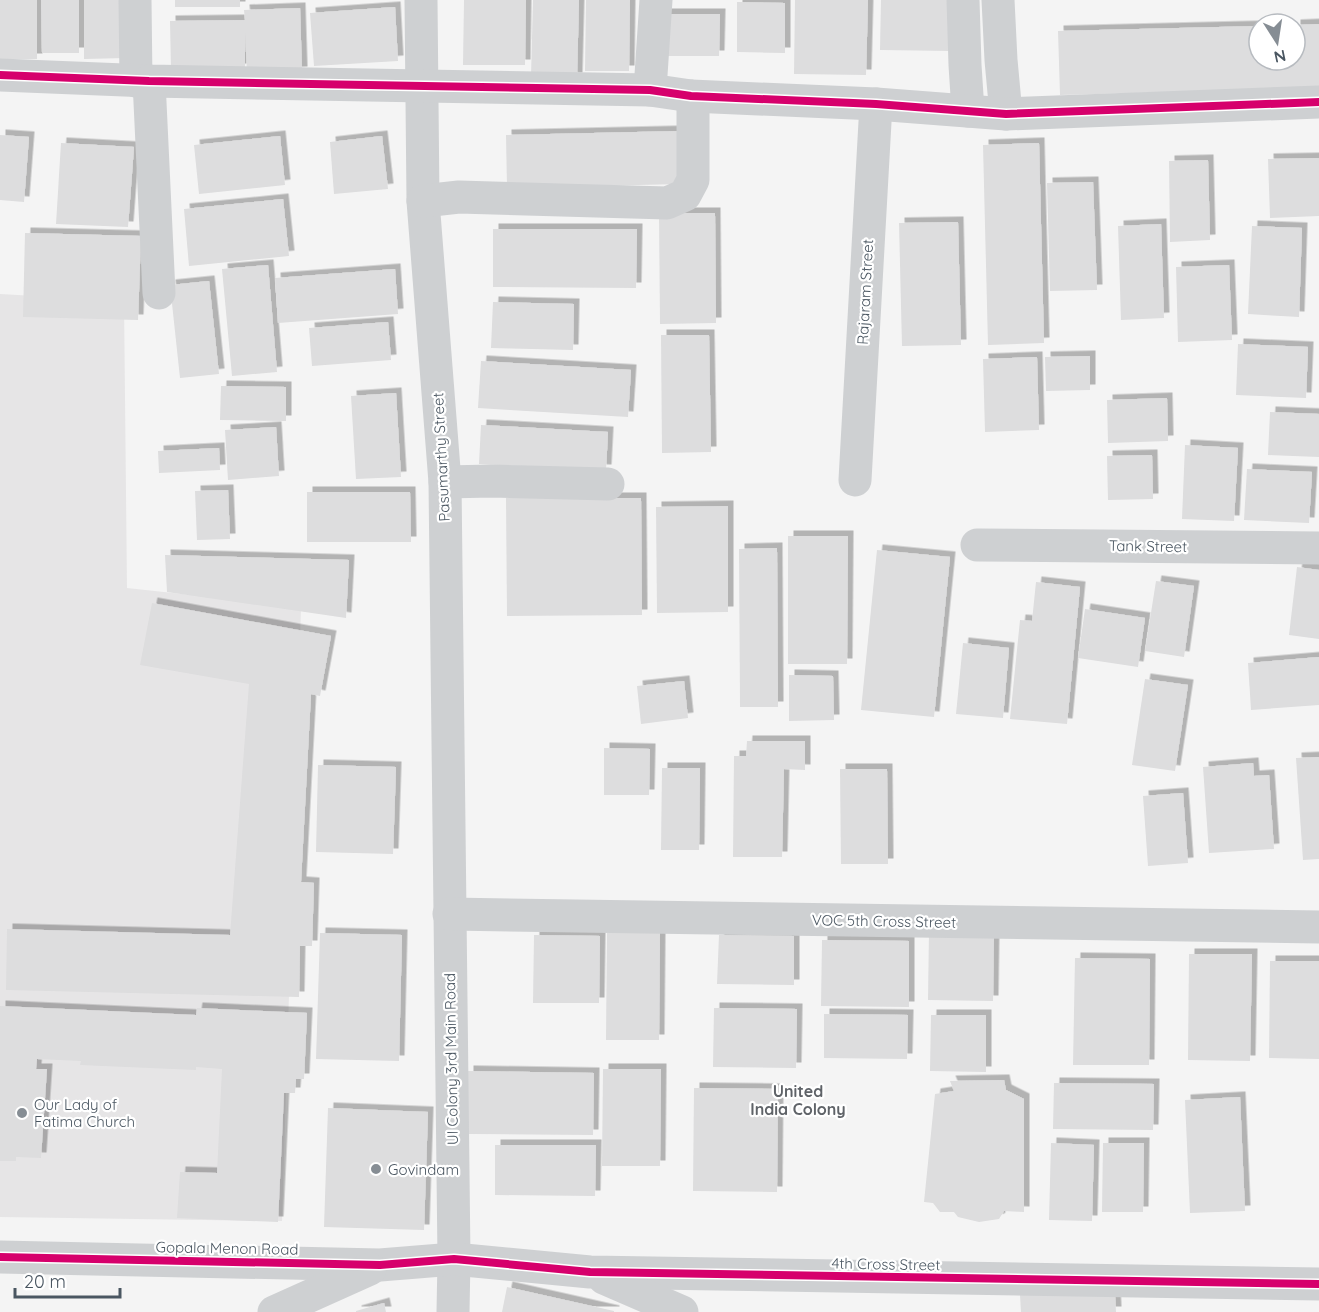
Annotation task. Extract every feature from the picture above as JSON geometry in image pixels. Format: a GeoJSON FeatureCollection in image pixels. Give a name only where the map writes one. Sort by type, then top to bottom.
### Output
{"type":"FeatureCollection","features":[{"type":"Feature","properties":{"kind":"street"},"geometry":{"type":"LineString","coordinates":[[135,0],[159,293]]}},
{"type":"Feature","properties":{"kind":"street","name":"Pasumarthy Street"},"geometry":{"type":"LineString","coordinates":[[421,0],[423,201],[445,482],[449,915]]}},
{"type":"Feature","properties":{"kind":"street"},"geometry":{"type":"LineString","coordinates":[[650,90],[656,0]]}},
{"type":"Feature","properties":{"kind":"street"},"geometry":{"type":"LineString","coordinates":[[963,0],[968,111]]}},
{"type":"Feature","properties":{"kind":"street"},"geometry":{"type":"LineString","coordinates":[[998,0],[1006,114]]}},
{"type":"Feature","properties":{"kind":"street"},"geometry":{"type":"LineString","coordinates":[[0,75],[142,81],[650,90],[691,96],[1006,114],[1319,102]]}},
{"type":"Feature","properties":{"kind":"street"},"geometry":{"type":"LineString","coordinates":[[423,201],[459,197],[667,203],[685,195],[693,180],[693,104],[691,96]]}},
{"type":"Feature","properties":{"kind":"street","name":"Rajaram Street"},"geometry":{"type":"LineString","coordinates":[[855,480],[876,105]]}},
{"type":"Feature","properties":{"kind":"street"},"geometry":{"type":"LineString","coordinates":[[445,482],[608,484]]}},
{"type":"Feature","properties":{"kind":"street","name":"Tank Street"},"geometry":{"type":"LineString","coordinates":[[977,545],[1319,548]]}},
{"type":"Feature","properties":{"kind":"street","name":"VOC 5th Cross Street"},"geometry":{"type":"LineString","coordinates":[[449,915],[1319,927]]}},
{"type":"Feature","properties":{"kind":"street","name":"UI Colony 3rd Main Road"},"geometry":{"type":"LineString","coordinates":[[449,915],[453,1312]]}},
{"type":"Feature","properties":{"kind":"street","name":"Gopala Menon Road"},"geometry":{"type":"LineString","coordinates":[[0,1257],[380,1265],[454,1258]]}},
{"type":"Feature","properties":{"kind":"street","name":"4th Cross Street"},"geometry":{"type":"LineString","coordinates":[[454,1258],[590,1272],[1319,1284]]}},
{"type":"Feature","properties":{"kind":"street"},"geometry":{"type":"LineString","coordinates":[[274,1312],[380,1265]]}},
{"type":"Feature","properties":{"kind":"street"},"geometry":{"type":"LineString","coordinates":[[590,1272],[682,1312]]}},
{"type":"Feature","properties":{"kind":"shaded area"},"geometry":{"type":"Polygon","coordinates":[[[0,294],[124,301],[127,588],[301,607],[282,1221],[0,1217],[0,294]]]}},
{"type":"Feature","properties":{"kind":"building"},"geometry":{"type":"Polygon","coordinates":[[[0,0],[37,0],[37,59],[0,59],[0,0]]]}},
{"type":"Feature","properties":{"kind":"building"},"geometry":{"type":"Polygon","coordinates":[[[41,0],[79,0],[79,53],[42,53],[41,0]]]}},
{"type":"Feature","properties":{"kind":"building"},"geometry":{"type":"Polygon","coordinates":[[[84,0],[125,0],[126,58],[84,59],[84,0]]]}},
{"type":"Feature","properties":{"kind":"building"},"geometry":{"type":"Polygon","coordinates":[[[175,0],[240,0],[240,7],[175,7],[175,0]]]}},
{"type":"Feature","properties":{"kind":"building"},"geometry":{"type":"Polygon","coordinates":[[[464,0],[526,0],[525,65],[463,65],[464,0]]]}},
{"type":"Feature","properties":{"kind":"building"},"geometry":{"type":"Polygon","coordinates":[[[533,0],[579,0],[577,78],[531,77],[533,0]]]}},
{"type":"Feature","properties":{"kind":"building"},"geometry":{"type":"Polygon","coordinates":[[[586,0],[630,0],[629,71],[585,71],[586,0]]]}},
{"type":"Feature","properties":{"kind":"building"},"geometry":{"type":"Polygon","coordinates":[[[795,0],[868,0],[866,75],[794,74],[795,0]]]}},
{"type":"Feature","properties":{"kind":"building"},"geometry":{"type":"Polygon","coordinates":[[[881,0],[953,0],[952,51],[880,50],[881,0]]]}},
{"type":"Feature","properties":{"kind":"building"},"geometry":{"type":"Polygon","coordinates":[[[737,2],[785,3],[785,53],[737,52],[737,2]]]}},
{"type":"Feature","properties":{"kind":"building"},"geometry":{"type":"Polygon","coordinates":[[[395,7],[398,61],[314,66],[310,13],[395,7]]]}},
{"type":"Feature","properties":{"kind":"building"},"geometry":{"type":"Polygon","coordinates":[[[300,8],[302,72],[247,74],[245,32],[245,69],[171,70],[170,21],[245,20],[244,10],[300,8]]]}},
{"type":"Feature","properties":{"kind":"building"},"geometry":{"type":"Polygon","coordinates":[[[665,14],[720,14],[719,56],[664,56],[665,14]]]}},
{"type":"Feature","properties":{"kind":"building"},"geometry":{"type":"Polygon","coordinates":[[[1307,24],[1319,24],[1319,88],[1060,95],[1058,31],[1247,26],[1247,72],[1307,72],[1307,24]]]}},
{"type":"Feature","properties":{"kind":"building"},"geometry":{"type":"Polygon","coordinates":[[[680,131],[681,184],[507,188],[506,135],[680,131]]]}},
{"type":"Feature","properties":{"kind":"building"},"geometry":{"type":"Polygon","coordinates":[[[0,135],[29,137],[24,202],[0,200],[0,135]]]}},
{"type":"Feature","properties":{"kind":"building"},"geometry":{"type":"Polygon","coordinates":[[[280,136],[285,185],[199,194],[194,145],[280,136]]]}},
{"type":"Feature","properties":{"kind":"building"},"geometry":{"type":"Polygon","coordinates":[[[382,136],[388,189],[334,194],[330,142],[382,136]]]}},
{"type":"Feature","properties":{"kind":"building"},"geometry":{"type":"Polygon","coordinates":[[[61,143],[134,147],[128,227],[56,224],[61,143]]]}},
{"type":"Feature","properties":{"kind":"building"},"geometry":{"type":"Polygon","coordinates":[[[1039,143],[1044,343],[988,345],[983,145],[1039,143]]]}},
{"type":"Feature","properties":{"kind":"building"},"geometry":{"type":"Polygon","coordinates":[[[1319,158],[1319,216],[1270,218],[1268,159],[1319,158]]]}},
{"type":"Feature","properties":{"kind":"building"},"geometry":{"type":"Polygon","coordinates":[[[1208,160],[1210,240],[1170,242],[1169,161],[1208,160]]]}},
{"type":"Feature","properties":{"kind":"building"},"geometry":{"type":"Polygon","coordinates":[[[1093,182],[1097,290],[1050,291],[1047,183],[1093,182]]]}},
{"type":"Feature","properties":{"kind":"building"},"geometry":{"type":"Polygon","coordinates":[[[283,199],[289,256],[189,266],[184,209],[283,199]]]}},
{"type":"Feature","properties":{"kind":"building"},"geometry":{"type":"Polygon","coordinates":[[[659,213],[715,213],[716,323],[660,324],[659,213]]]}},
{"type":"Feature","properties":{"kind":"building"},"geometry":{"type":"Polygon","coordinates":[[[958,222],[961,345],[902,346],[899,223],[958,222]]]}},
{"type":"Feature","properties":{"kind":"building"},"geometry":{"type":"Polygon","coordinates":[[[1161,224],[1164,318],[1121,320],[1118,226],[1161,224]]]}},
{"type":"Feature","properties":{"kind":"building"},"geometry":{"type":"Polygon","coordinates":[[[1252,226],[1302,228],[1299,317],[1248,314],[1252,226]]]}},
{"type":"Feature","properties":{"kind":"building"},"geometry":{"type":"Polygon","coordinates":[[[493,229],[637,229],[636,288],[493,287],[493,229]]]}},
{"type":"Feature","properties":{"kind":"building"},"geometry":{"type":"Polygon","coordinates":[[[25,233],[141,236],[138,320],[23,317],[25,233]]]}},
{"type":"Feature","properties":{"kind":"building"},"geometry":{"type":"Polygon","coordinates":[[[268,265],[277,372],[232,376],[222,269],[268,265]]]}},
{"type":"Feature","properties":{"kind":"building"},"geometry":{"type":"Polygon","coordinates":[[[1229,265],[1232,340],[1178,342],[1176,267],[1229,265]]]}},
{"type":"Feature","properties":{"kind":"building"},"geometry":{"type":"Polygon","coordinates":[[[395,269],[398,314],[278,323],[275,278],[395,269]]]}},
{"type":"Feature","properties":{"kind":"building"},"geometry":{"type":"Polygon","coordinates":[[[209,281],[219,374],[180,378],[170,285],[209,281]]]}},
{"type":"Feature","properties":{"kind":"building"},"geometry":{"type":"Polygon","coordinates":[[[493,302],[574,304],[573,350],[491,348],[493,302]]]}},
{"type":"Feature","properties":{"kind":"building"},"geometry":{"type":"Polygon","coordinates":[[[388,322],[391,360],[312,366],[309,328],[388,322]]]}},
{"type":"Feature","properties":{"kind":"building"},"geometry":{"type":"Polygon","coordinates":[[[661,335],[709,335],[711,452],[662,453],[661,335]]]}},
{"type":"Feature","properties":{"kind":"building"},"geometry":{"type":"Polygon","coordinates":[[[1238,344],[1308,347],[1306,398],[1236,395],[1238,344]]]}},
{"type":"Feature","properties":{"kind":"building"},"geometry":{"type":"Polygon","coordinates":[[[1090,356],[1090,390],[1046,391],[1045,357],[1090,356]]]}},
{"type":"Feature","properties":{"kind":"building"},"geometry":{"type":"Polygon","coordinates":[[[1037,357],[1039,430],[985,432],[983,359],[1037,357]]]}},
{"type":"Feature","properties":{"kind":"building"},"geometry":{"type":"Polygon","coordinates":[[[481,361],[631,370],[628,417],[478,408],[481,361]]]}},
{"type":"Feature","properties":{"kind":"building"},"geometry":{"type":"Polygon","coordinates":[[[221,386],[286,387],[286,421],[220,420],[221,386]]]}},
{"type":"Feature","properties":{"kind":"building"},"geometry":{"type":"Polygon","coordinates":[[[396,393],[401,477],[356,479],[351,396],[396,393]]]}},
{"type":"Feature","properties":{"kind":"building"},"geometry":{"type":"Polygon","coordinates":[[[1167,398],[1168,441],[1108,443],[1107,400],[1167,398]]]}},
{"type":"Feature","properties":{"kind":"building"},"geometry":{"type":"Polygon","coordinates":[[[1270,412],[1319,414],[1319,457],[1268,455],[1270,412]]]}},
{"type":"Feature","properties":{"kind":"building"},"geometry":{"type":"Polygon","coordinates":[[[481,425],[608,432],[606,470],[479,464],[481,425]]]}},
{"type":"Feature","properties":{"kind":"building"},"geometry":{"type":"Polygon","coordinates":[[[276,427],[279,476],[228,480],[225,430],[276,427]]]}},
{"type":"Feature","properties":{"kind":"building"},"geometry":{"type":"Polygon","coordinates":[[[1185,445],[1238,448],[1234,521],[1182,519],[1185,445]]]}},
{"type":"Feature","properties":{"kind":"building"},"geometry":{"type":"Polygon","coordinates":[[[219,448],[220,470],[159,473],[158,451],[219,448]]]}},
{"type":"Feature","properties":{"kind":"building"},"geometry":{"type":"Polygon","coordinates":[[[1152,455],[1153,499],[1108,500],[1107,456],[1152,455]]]}},
{"type":"Feature","properties":{"kind":"building"},"geometry":{"type":"Polygon","coordinates":[[[1247,469],[1312,472],[1309,523],[1244,520],[1247,469]]]}},
{"type":"Feature","properties":{"kind":"building"},"geometry":{"type":"Polygon","coordinates":[[[228,490],[230,539],[197,540],[195,491],[228,490]]]}},
{"type":"Feature","properties":{"kind":"building"},"geometry":{"type":"Polygon","coordinates":[[[307,492],[410,492],[411,542],[307,542],[307,492]]]}},
{"type":"Feature","properties":{"kind":"building"},"geometry":{"type":"Polygon","coordinates":[[[506,498],[641,498],[642,615],[507,616],[506,498]]]}},
{"type":"Feature","properties":{"kind":"building"},"geometry":{"type":"Polygon","coordinates":[[[728,506],[728,612],[657,613],[656,507],[728,506]]]}},
{"type":"Feature","properties":{"kind":"building"},"geometry":{"type":"Polygon","coordinates":[[[788,536],[848,536],[847,664],[788,664],[788,536]]]}},
{"type":"Feature","properties":{"kind":"building"},"geometry":{"type":"Polygon","coordinates":[[[777,548],[778,707],[740,707],[739,549],[777,548]]]}},
{"type":"Feature","properties":{"kind":"building"},"geometry":{"type":"Polygon","coordinates":[[[877,550],[950,557],[934,717],[861,710],[877,550]]]}},
{"type":"Feature","properties":{"kind":"building"},"geometry":{"type":"Polygon","coordinates":[[[165,555],[349,560],[346,618],[167,592],[165,555]]]}},
{"type":"Feature","properties":{"kind":"building"},"geometry":{"type":"Polygon","coordinates":[[[1297,567],[1319,570],[1319,639],[1289,635],[1297,567]]]}},
{"type":"Feature","properties":{"kind":"building"},"geometry":{"type":"Polygon","coordinates":[[[1156,581],[1194,586],[1184,657],[1145,651],[1156,581]]]}},
{"type":"Feature","properties":{"kind":"building"},"geometry":{"type":"Polygon","coordinates":[[[1036,582],[1080,587],[1067,724],[1010,719],[1020,620],[1032,621],[1036,582]]]}},
{"type":"Feature","properties":{"kind":"building"},"geometry":{"type":"Polygon","coordinates":[[[152,603],[331,636],[320,696],[311,694],[301,882],[314,883],[312,946],[300,946],[299,997],[6,990],[7,929],[230,935],[249,684],[140,665],[152,603]]]}},
{"type":"Feature","properties":{"kind":"building"},"geometry":{"type":"Polygon","coordinates":[[[1085,609],[1145,618],[1138,667],[1078,658],[1085,609]]]}},
{"type":"Feature","properties":{"kind":"building"},"geometry":{"type":"Polygon","coordinates":[[[963,643],[1009,648],[1003,718],[956,714],[963,643]]]}},
{"type":"Feature","properties":{"kind":"building"},"geometry":{"type":"Polygon","coordinates":[[[1319,657],[1319,705],[1251,710],[1248,663],[1319,657]]]}},
{"type":"Feature","properties":{"kind":"building"},"geometry":{"type":"Polygon","coordinates":[[[789,675],[833,676],[834,720],[789,721],[789,675]]]}},
{"type":"Feature","properties":{"kind":"building"},"geometry":{"type":"Polygon","coordinates":[[[1145,679],[1188,685],[1175,771],[1132,765],[1145,679]]]}},
{"type":"Feature","properties":{"kind":"building"},"geometry":{"type":"Polygon","coordinates":[[[684,681],[688,718],[641,724],[637,686],[684,681]]]}},
{"type":"Feature","properties":{"kind":"building"},"geometry":{"type":"Polygon","coordinates":[[[747,741],[805,741],[805,770],[784,769],[782,857],[733,857],[734,756],[746,756],[747,741]]]}},
{"type":"Feature","properties":{"kind":"building"},"geometry":{"type":"Polygon","coordinates":[[[604,748],[650,749],[649,795],[604,795],[604,748]]]}},
{"type":"Feature","properties":{"kind":"building"},"geometry":{"type":"Polygon","coordinates":[[[1319,757],[1319,859],[1303,860],[1296,758],[1319,757]]]}},
{"type":"Feature","properties":{"kind":"building"},"geometry":{"type":"Polygon","coordinates":[[[1253,763],[1254,776],[1269,775],[1274,849],[1209,853],[1203,767],[1253,763]]]}},
{"type":"Feature","properties":{"kind":"building"},"geometry":{"type":"Polygon","coordinates":[[[318,765],[396,767],[393,854],[316,852],[318,765]]]}},
{"type":"Feature","properties":{"kind":"building"},"geometry":{"type":"Polygon","coordinates":[[[662,768],[700,768],[699,850],[661,850],[662,768]]]}},
{"type":"Feature","properties":{"kind":"building"},"geometry":{"type":"Polygon","coordinates":[[[840,769],[887,769],[888,864],[841,864],[840,769]]]}},
{"type":"Feature","properties":{"kind":"building"},"geometry":{"type":"Polygon","coordinates":[[[1183,793],[1188,863],[1148,866],[1143,796],[1183,793]]]}},
{"type":"Feature","properties":{"kind":"building"},"geometry":{"type":"Polygon","coordinates":[[[929,930],[994,931],[993,1001],[928,1000],[929,930]]]}},
{"type":"Feature","properties":{"kind":"building"},"geometry":{"type":"Polygon","coordinates":[[[320,933],[402,935],[399,1061],[316,1059],[320,933]]]}},
{"type":"Feature","properties":{"kind":"building"},"geometry":{"type":"Polygon","coordinates":[[[607,933],[660,933],[659,1040],[606,1040],[607,933]]]}},
{"type":"Feature","properties":{"kind":"building"},"geometry":{"type":"Polygon","coordinates":[[[534,935],[600,936],[599,1003],[533,1003],[534,935]]]}},
{"type":"Feature","properties":{"kind":"building"},"geometry":{"type":"Polygon","coordinates":[[[719,935],[794,936],[794,985],[717,984],[719,935]]]}},
{"type":"Feature","properties":{"kind":"building"},"geometry":{"type":"Polygon","coordinates":[[[822,940],[909,941],[909,1007],[821,1006],[822,940]]]}},
{"type":"Feature","properties":{"kind":"building"},"geometry":{"type":"Polygon","coordinates":[[[1189,954],[1252,954],[1250,1061],[1188,1060],[1189,954]]]}},
{"type":"Feature","properties":{"kind":"building"},"geometry":{"type":"Polygon","coordinates":[[[1075,958],[1150,959],[1149,1065],[1073,1065],[1075,958]]]}},
{"type":"Feature","properties":{"kind":"building"},"geometry":{"type":"Polygon","coordinates":[[[1270,961],[1319,961],[1319,1059],[1269,1058],[1270,961]]]}},
{"type":"Feature","properties":{"kind":"building"},"geometry":{"type":"Polygon","coordinates":[[[0,1006],[196,1015],[197,1008],[307,1013],[304,1079],[296,1079],[295,1093],[284,1093],[278,1222],[177,1218],[180,1172],[217,1173],[222,1069],[80,1065],[81,1061],[37,1059],[36,1069],[47,1069],[41,1158],[16,1157],[16,1161],[0,1161],[0,1006]]]}},
{"type":"Feature","properties":{"kind":"building"},"geometry":{"type":"Polygon","coordinates":[[[714,1008],[797,1009],[796,1068],[713,1067],[714,1008]]]}},
{"type":"Feature","properties":{"kind":"building"},"geometry":{"type":"Polygon","coordinates":[[[824,1014],[908,1015],[907,1059],[824,1058],[824,1014]]]}},
{"type":"Feature","properties":{"kind":"building"},"geometry":{"type":"Polygon","coordinates":[[[931,1015],[986,1015],[986,1072],[930,1071],[931,1015]]]}},
{"type":"Feature","properties":{"kind":"building"},"geometry":{"type":"Polygon","coordinates":[[[603,1069],[661,1069],[660,1166],[602,1166],[603,1069]]]}},
{"type":"Feature","properties":{"kind":"building"},"geometry":{"type":"Polygon","coordinates":[[[468,1071],[594,1073],[593,1135],[468,1134],[468,1071]]]}},
{"type":"Feature","properties":{"kind":"building"},"geometry":{"type":"Polygon","coordinates":[[[1004,1080],[1006,1090],[1024,1099],[1024,1212],[1004,1211],[999,1219],[979,1222],[958,1217],[954,1212],[940,1212],[933,1203],[924,1202],[935,1094],[954,1091],[950,1081],[1004,1080]]]}},
{"type":"Feature","properties":{"kind":"building"},"geometry":{"type":"Polygon","coordinates":[[[1054,1083],[1154,1084],[1153,1130],[1053,1129],[1054,1083]]]}},
{"type":"Feature","properties":{"kind":"building"},"geometry":{"type":"Polygon","coordinates":[[[694,1088],[778,1089],[777,1192],[693,1191],[694,1088]]]}},
{"type":"Feature","properties":{"kind":"building"},"geometry":{"type":"Polygon","coordinates":[[[1240,1097],[1245,1211],[1190,1213],[1185,1100],[1240,1097]]]}},
{"type":"Feature","properties":{"kind":"building","name":"Govindam"},"geometry":{"type":"Polygon","coordinates":[[[328,1108],[428,1112],[424,1230],[324,1227],[328,1108]]]}},
{"type":"Feature","properties":{"kind":"building"},"geometry":{"type":"Polygon","coordinates":[[[1051,1143],[1094,1145],[1092,1221],[1049,1220],[1051,1143]]]}},
{"type":"Feature","properties":{"kind":"building"},"geometry":{"type":"Polygon","coordinates":[[[1103,1143],[1144,1143],[1143,1212],[1102,1212],[1103,1143]]]}},
{"type":"Feature","properties":{"kind":"building"},"geometry":{"type":"Polygon","coordinates":[[[495,1145],[596,1145],[595,1196],[495,1195],[495,1145]]]}},
{"type":"Feature","properties":{"kind":"building"},"geometry":{"type":"Polygon","coordinates":[[[507,1287],[614,1311],[614,1312],[502,1312],[507,1287]]]}},
{"type":"Feature","properties":{"kind":"building"},"geometry":{"type":"Polygon","coordinates":[[[1115,1293],[1116,1312],[1021,1312],[1020,1295],[1115,1293]]]}},
{"type":"Feature","properties":{"kind":"building"},"geometry":{"type":"Polygon","coordinates":[[[384,1303],[386,1312],[356,1312],[356,1311],[384,1303]]]}},
{"type":"Feature","properties":{"kind":"cycle path"},"geometry":{"type":"LineString","coordinates":[[0,75],[149,81],[650,90],[691,96],[876,104],[1006,114],[1319,102]]}},
{"type":"Feature","properties":{"kind":"cycle path"},"geometry":{"type":"LineString","coordinates":[[0,1257],[380,1265],[454,1259],[590,1272],[1319,1284]]}},
{"type":"Feature","properties":{"kind":"place","name":"Our Lady of Fatima Church"},"geometry":{"type":"Point","coordinates":[22,1113]}},
{"type":"Feature","properties":{"kind":"place","name":"Govindam"},"geometry":{"type":"Point","coordinates":[376,1169]}},
{"type":"Feature","properties":{"kind":"district","name":"United India Colony"},"geometry":{"type":"Point","coordinates":[798,1100]}}]}
